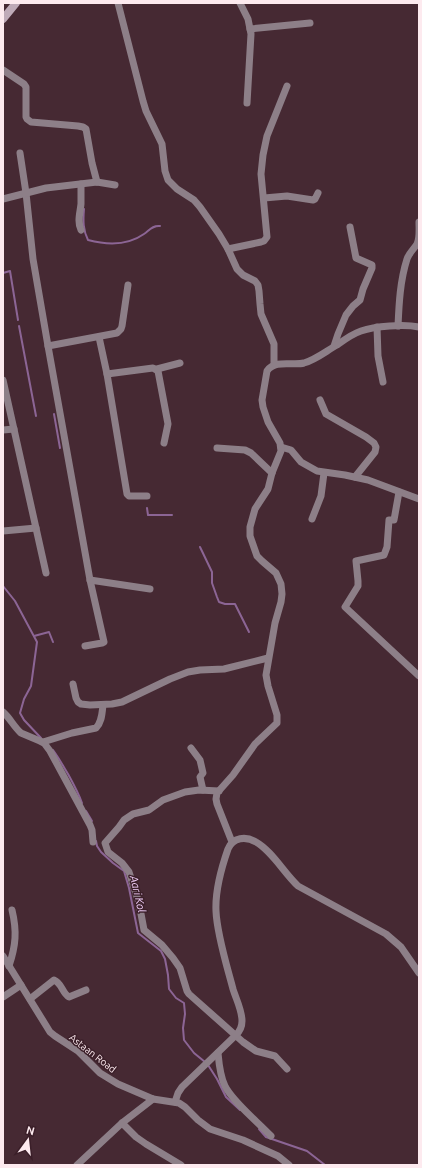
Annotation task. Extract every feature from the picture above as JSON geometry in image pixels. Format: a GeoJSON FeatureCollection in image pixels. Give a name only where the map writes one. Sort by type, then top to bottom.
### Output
{"type":"FeatureCollection","features":[{"type":"Feature","properties":{"kind":"street"},"geometry":{"type":"LineString","coordinates":[[3,19],[16,3]]}},
{"type":"Feature","properties":{"kind":"street"},"geometry":{"type":"LineString","coordinates":[[118,3],[146,111],[162,144],[167,178],[173,186],[194,200],[200,207],[220,234],[237,270],[255,281],[259,287],[261,314],[274,344],[274,365]]}},
{"type":"Feature","properties":{"kind":"street"},"geometry":{"type":"LineString","coordinates":[[240,3],[248,19],[251,38],[248,103]]}},
{"type":"Feature","properties":{"kind":"street"},"geometry":{"type":"LineString","coordinates":[[250,29],[310,23]]}},
{"type":"Feature","properties":{"kind":"street"},"geometry":{"type":"LineString","coordinates":[[3,70],[24,84],[26,87],[26,117],[28,120],[31,122],[78,126],[86,130],[97,182]]}},
{"type":"Feature","properties":{"kind":"street"},"geometry":{"type":"LineString","coordinates":[[228,249],[266,240],[268,234],[261,174],[264,145],[287,86]]}},
{"type":"Feature","properties":{"kind":"street"},"geometry":{"type":"LineString","coordinates":[[20,153],[26,192],[33,259],[90,580],[104,642],[85,646]]}},
{"type":"Feature","properties":{"kind":"street"},"geometry":{"type":"LineString","coordinates":[[3,199],[46,188],[97,182],[115,185]]}},
{"type":"Feature","properties":{"kind":"street"},"geometry":{"type":"LineString","coordinates":[[81,184],[79,220],[81,230]]}},
{"type":"Feature","properties":{"kind":"street"},"geometry":{"type":"LineString","coordinates":[[264,198],[287,196],[313,200],[318,193]]}},
{"type":"Feature","properties":{"kind":"street"},"geometry":{"type":"LineString","coordinates":[[398,326],[402,282],[407,257],[417,244],[419,222]]}},
{"type":"Feature","properties":{"kind":"street"},"geometry":{"type":"LineString","coordinates":[[334,346],[346,315],[361,298],[363,289],[372,268],[372,265],[356,258],[350,227]]}},
{"type":"Feature","properties":{"kind":"street"},"geometry":{"type":"LineString","coordinates":[[48,346],[117,333],[121,329],[128,285]]}},
{"type":"Feature","properties":{"kind":"street"},"geometry":{"type":"LineString","coordinates":[[377,327],[378,356],[383,382]]}},
{"type":"Feature","properties":{"kind":"street"},"geometry":{"type":"LineString","coordinates":[[232,842],[216,804],[216,795],[256,744],[277,723],[277,715],[266,681],[266,675],[275,622],[281,602],[281,584],[276,573],[262,561],[254,551],[250,536],[250,527],[255,509],[268,489],[272,473],[281,451],[278,439],[268,422],[263,407],[262,400],[267,371],[274,365],[303,363],[319,356],[360,332],[377,327],[419,327]]}},
{"type":"Feature","properties":{"kind":"street"},"geometry":{"type":"LineString","coordinates":[[99,337],[107,374],[127,494],[129,496],[147,496]]}},
{"type":"Feature","properties":{"kind":"street"},"geometry":{"type":"LineString","coordinates":[[107,374],[153,368],[157,369],[180,363]]}},
{"type":"Feature","properties":{"kind":"street"},"geometry":{"type":"LineString","coordinates":[[157,369],[168,424],[164,443]]}},
{"type":"Feature","properties":{"kind":"street"},"geometry":{"type":"LineString","coordinates":[[3,380],[46,573]]}},
{"type":"Feature","properties":{"kind":"street"},"geometry":{"type":"LineString","coordinates":[[320,400],[326,414],[374,443],[376,448],[375,452],[355,477]]}},
{"type":"Feature","properties":{"kind":"street"},"geometry":{"type":"LineString","coordinates":[[3,430],[14,429]]}},
{"type":"Feature","properties":{"kind":"street"},"geometry":{"type":"LineString","coordinates":[[281,447],[292,450],[305,466],[324,472],[368,480],[419,499]]}},
{"type":"Feature","properties":{"kind":"street"},"geometry":{"type":"LineString","coordinates":[[217,448],[245,450],[251,453],[272,473]]}},
{"type":"Feature","properties":{"kind":"street"},"geometry":{"type":"LineString","coordinates":[[312,519],[321,496],[324,472]]}},
{"type":"Feature","properties":{"kind":"street"},"geometry":{"type":"LineString","coordinates":[[399,492],[394,520],[389,520],[386,550],[384,555],[356,561],[358,586],[345,607],[419,676]]}},
{"type":"Feature","properties":{"kind":"street"},"geometry":{"type":"LineString","coordinates":[[3,531],[36,528]]}},
{"type":"Feature","properties":{"kind":"street"},"geometry":{"type":"LineString","coordinates":[[90,580],[150,589]]}},
{"type":"Feature","properties":{"kind":"street"},"geometry":{"type":"LineString","coordinates":[[73,684],[78,702],[85,705],[103,705],[122,702],[188,672],[224,669],[268,658]]}},
{"type":"Feature","properties":{"kind":"street"},"geometry":{"type":"LineString","coordinates":[[3,712],[21,733],[45,741],[96,728],[101,721],[103,705]]}},
{"type":"Feature","properties":{"kind":"street"},"geometry":{"type":"LineString","coordinates":[[45,741],[90,825],[94,842]]}},
{"type":"Feature","properties":{"kind":"street"},"geometry":{"type":"LineString","coordinates":[[191,748],[201,763],[203,773],[200,777],[203,790]]}},
{"type":"Feature","properties":{"kind":"street"},"geometry":{"type":"LineString","coordinates":[[219,791],[192,790],[170,797],[150,810],[128,816],[105,844],[108,852],[122,863],[129,872],[139,903],[144,930],[162,946],[180,968],[186,991],[243,1042],[256,1051],[275,1056],[287,1068]]}},
{"type":"Feature","properties":{"kind":"street"},"geometry":{"type":"LineString","coordinates":[[175,1102],[179,1091],[236,1035],[242,1025],[242,1017],[221,942],[216,911],[219,878],[230,845],[235,840],[248,838],[256,842],[273,858],[298,886],[386,934],[400,947],[419,973]]}},
{"type":"Feature","properties":{"kind":"street"},"geometry":{"type":"LineString","coordinates":[[9,966],[15,946],[16,931],[12,910]]}},
{"type":"Feature","properties":{"kind":"street","name":"Astaan Road"},"geometry":{"type":"LineString","coordinates":[[3,956],[50,1032],[78,1051],[100,1073],[118,1084],[153,1099],[182,1104],[198,1120],[210,1129],[238,1138],[270,1152],[284,1160],[289,1165]]}},
{"type":"Feature","properties":{"kind":"street"},"geometry":{"type":"LineString","coordinates":[[30,999],[54,980],[58,982],[66,996],[69,997],[86,990]]}},
{"type":"Feature","properties":{"kind":"street"},"geometry":{"type":"LineString","coordinates":[[3,997],[21,985]]}},
{"type":"Feature","properties":{"kind":"street"},"geometry":{"type":"LineString","coordinates":[[218,1053],[220,1071],[225,1086],[235,1100],[271,1136]]}},
{"type":"Feature","properties":{"kind":"street"},"geometry":{"type":"LineString","coordinates":[[77,1165],[122,1123],[153,1099]]}},
{"type":"Feature","properties":{"kind":"street"},"geometry":{"type":"LineString","coordinates":[[122,1123],[136,1137],[181,1165]]}},
{"type":"Feature","properties":{"kind":"waterway"},"geometry":{"type":"LineString","coordinates":[[84,209],[85,233],[88,240],[95,242],[117,243],[131,241],[146,233],[153,227],[160,226]]}},
{"type":"Feature","properties":{"kind":"waterway"},"geometry":{"type":"LineString","coordinates":[[3,273],[10,271],[18,320]]}},
{"type":"Feature","properties":{"kind":"waterway"},"geometry":{"type":"LineString","coordinates":[[19,326],[36,416]]}},
{"type":"Feature","properties":{"kind":"waterway"},"geometry":{"type":"LineString","coordinates":[[54,414],[60,448]]}},
{"type":"Feature","properties":{"kind":"waterway"},"geometry":{"type":"LineString","coordinates":[[147,508],[148,515],[172,515]]}},
{"type":"Feature","properties":{"kind":"waterway"},"geometry":{"type":"LineString","coordinates":[[200,547],[212,572],[212,583],[219,602],[225,604],[235,604],[249,632]]}},
{"type":"Feature","properties":{"kind":"waterway","name":"Aari Kol"},"geometry":{"type":"LineString","coordinates":[[3,586],[15,601],[37,642],[31,686],[24,699],[20,713],[24,720],[41,738]]}},
{"type":"Feature","properties":{"kind":"waterway"},"geometry":{"type":"LineString","coordinates":[[34,636],[49,632],[53,642]]}},
{"type":"Feature","properties":{"kind":"waterway","name":"Aari Kol"},"geometry":{"type":"LineString","coordinates":[[53,750],[68,774],[82,803]]}},
{"type":"Feature","properties":{"kind":"waterway","name":"Aari Kol"},"geometry":{"type":"LineString","coordinates":[[86,811],[92,821]]}},
{"type":"Feature","properties":{"kind":"waterway","name":"Aari Kol"},"geometry":{"type":"LineString","coordinates":[[96,841],[101,852],[124,871],[138,933],[161,951],[165,959],[169,989],[176,998],[184,1003],[184,1040],[194,1053],[205,1062]]}},
{"type":"Feature","properties":{"kind":"waterway","name":"Aari Kol"},"geometry":{"type":"LineString","coordinates":[[208,1065],[226,1097],[240,1110]]}},
{"type":"Feature","properties":{"kind":"waterway","name":"Aari Kol"},"geometry":{"type":"LineString","coordinates":[[259,1129],[266,1137],[307,1151],[325,1165]]}}]}
